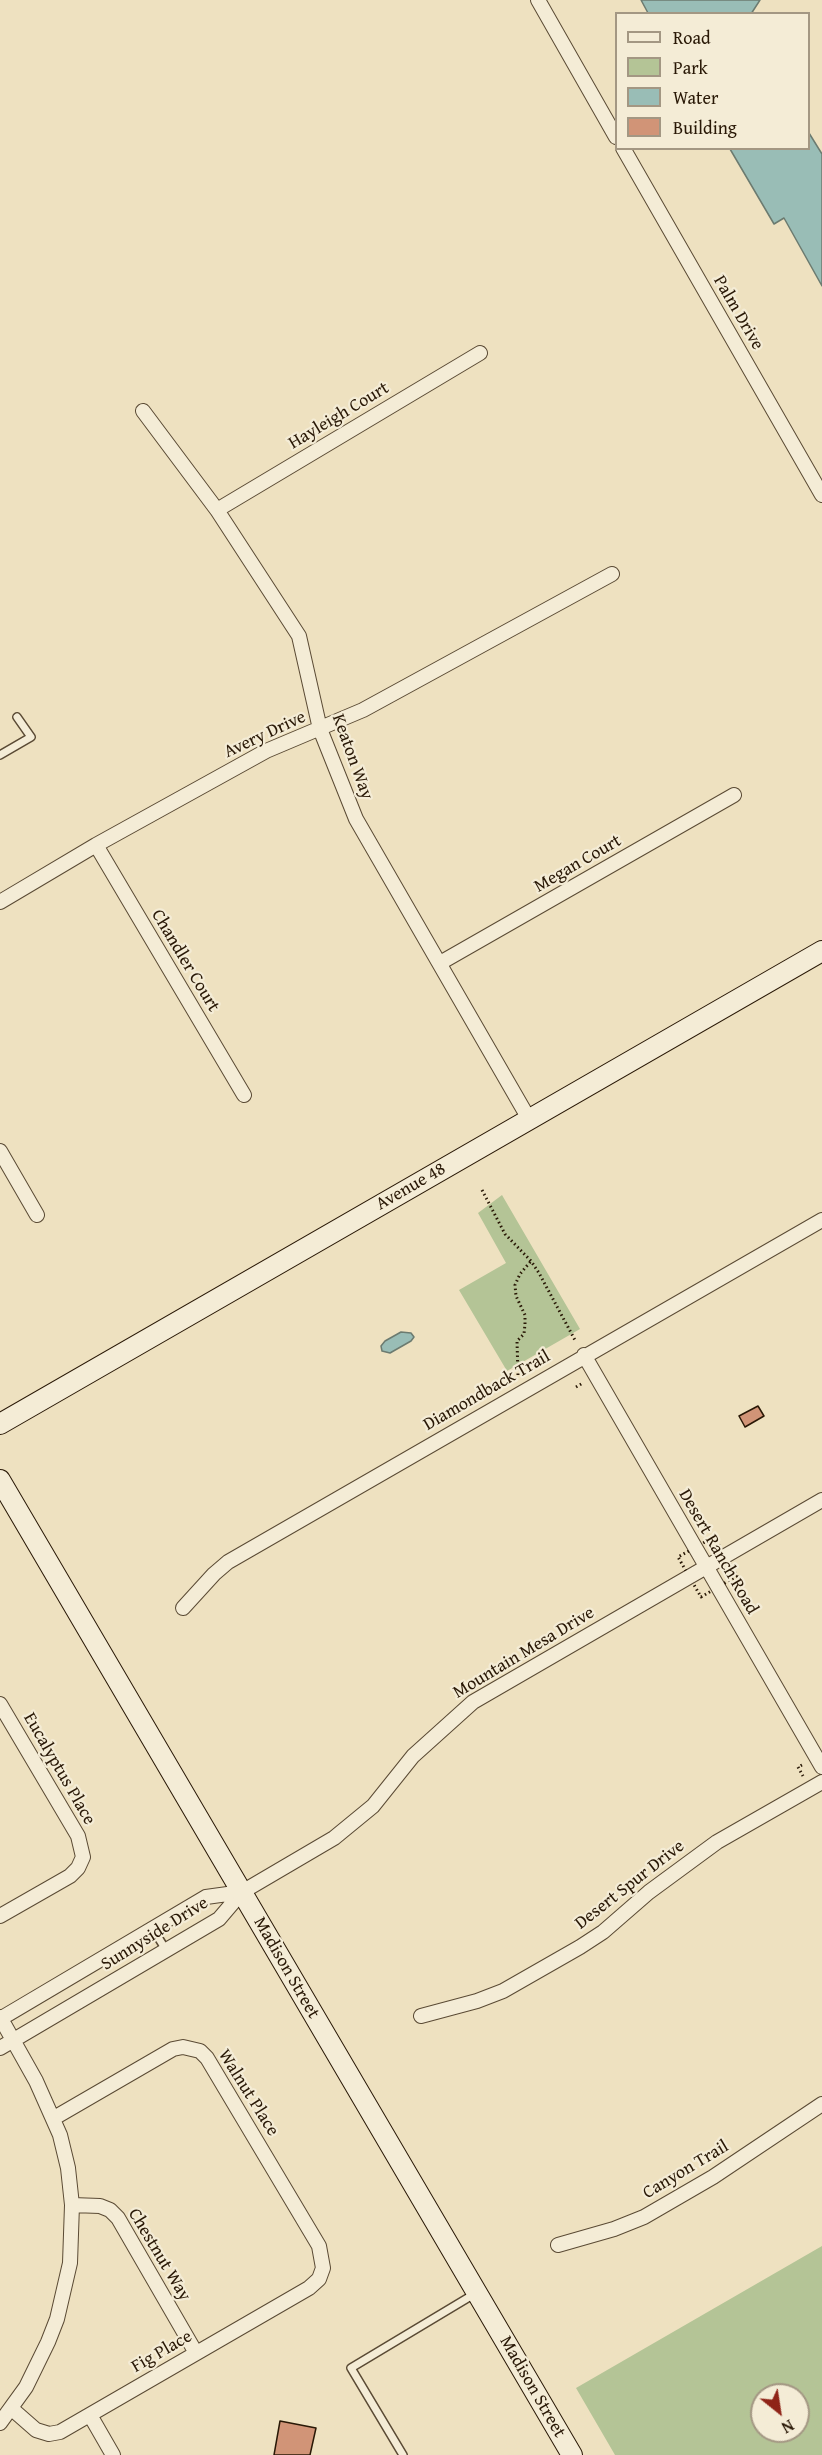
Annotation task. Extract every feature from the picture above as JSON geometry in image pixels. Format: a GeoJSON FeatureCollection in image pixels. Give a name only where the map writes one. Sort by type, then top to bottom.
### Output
{"type":"FeatureCollection","features":[{"type":"Feature","properties":{"kind":"main road","name":"Avenue 48"},"geometry":{"type":"LineString","coordinates":[[0,1424],[822,951]]}},
{"type":"Feature","properties":{"kind":"main road","name":"Madison Street"},"geometry":{"type":"LineString","coordinates":[[0,1480],[572,2455]]}},
{"type":"Feature","properties":{"kind":"street"},"geometry":{"type":"LineString","coordinates":[[538,0],[615,135]]}},
{"type":"Feature","properties":{"kind":"street","name":"Palm Drive"},"geometry":{"type":"LineString","coordinates":[[624,150],[822,495]]}},
{"type":"Feature","properties":{"kind":"street","name":"Hayleigh Court"},"geometry":{"type":"LineString","coordinates":[[217,510],[480,353]]}},
{"type":"Feature","properties":{"kind":"street","name":"Keaton Way"},"geometry":{"type":"LineString","coordinates":[[143,411],[217,510],[299,636],[320,729],[356,819],[529,1119]]}},
{"type":"Feature","properties":{"kind":"street","name":"Avery Drive"},"geometry":{"type":"LineString","coordinates":[[0,902],[96,845],[266,751],[363,710],[612,574]]}},
{"type":"Feature","properties":{"kind":"street","name":"Megan Court"},"geometry":{"type":"LineString","coordinates":[[440,963],[734,795]]}},
{"type":"Feature","properties":{"kind":"street","name":"Chandler Court"},"geometry":{"type":"LineString","coordinates":[[96,845],[244,1095]]}},
{"type":"Feature","properties":{"kind":"street"},"geometry":{"type":"LineString","coordinates":[[0,1151],[37,1215]]}},
{"type":"Feature","properties":{"kind":"street","name":"Diamondback Trail"},"geometry":{"type":"LineString","coordinates":[[183,1608],[228,1562],[822,1220]]}},
{"type":"Feature","properties":{"kind":"street","name":"Desert Ranch Road"},"geometry":{"type":"LineString","coordinates":[[584,1355],[822,1767]]}},
{"type":"Feature","properties":{"kind":"street","name":"Mountain Mesa Drive"},"geometry":{"type":"LineString","coordinates":[[242,1892],[334,1838],[354,1823],[373,1806],[413,1756],[473,1702],[822,1500]]}},
{"type":"Feature","properties":{"kind":"street","name":"Eucalyptus Place"},"geometry":{"type":"LineString","coordinates":[[0,1704],[78,1836],[84,1857],[70,1876],[0,1916]]}},
{"type":"Feature","properties":{"kind":"street","name":"Desert Spur Drive"},"geometry":{"type":"LineString","coordinates":[[421,2016],[477,2001],[503,1991],[580,1947],[603,1932],[649,1892],[717,1842],[822,1782]]}},
{"type":"Feature","properties":{"kind":"street","name":"Sunnyside Drive"},"geometry":{"type":"LineString","coordinates":[[0,2018],[206,1897],[242,1892]]}},
{"type":"Feature","properties":{"kind":"street","name":"Sunnyside Drive"},"geometry":{"type":"LineString","coordinates":[[0,2048],[219,1919],[242,1892]]}},
{"type":"Feature","properties":{"kind":"street"},"geometry":{"type":"LineString","coordinates":[[0,2018],[54,2118],[65,2150],[72,2205],[70,2263],[63,2300],[48,2342],[26,2387],[0,2423]]}},
{"type":"Feature","properties":{"kind":"street","name":"Walnut Place"},"geometry":{"type":"LineString","coordinates":[[54,2118],[173,2049],[183,2047],[200,2051],[207,2058],[320,2246],[323,2268]]}},
{"type":"Feature","properties":{"kind":"street","name":"Canyon Trail"},"geometry":{"type":"LineString","coordinates":[[558,2245],[614,2229],[644,2217],[713,2177],[822,2104]]}},
{"type":"Feature","properties":{"kind":"street","name":"Chestnut Way"},"geometry":{"type":"LineString","coordinates":[[72,2205],[100,2206],[110,2210],[118,2218],[196,2353]]}},
{"type":"Feature","properties":{"kind":"street","name":"Fig Place"},"geometry":{"type":"LineString","coordinates":[[12,2409],[36,2430],[49,2434],[60,2432],[309,2288],[319,2279],[323,2268]]}},
{"type":"Feature","properties":{"kind":"street"},"geometry":{"type":"LineString","coordinates":[[90,2415],[113,2455]]}},
{"type":"Feature","properties":{"kind":"lane"},"geometry":{"type":"LineString","coordinates":[[0,755],[31,737],[17,717]]}},
{"type":"Feature","properties":{"kind":"lane"},"geometry":{"type":"LineString","coordinates":[[153,1929],[166,1950]]}},
{"type":"Feature","properties":{"kind":"lane"},"geometry":{"type":"LineString","coordinates":[[403,2455],[351,2367],[477,2293]]}},
{"type":"Feature","properties":{"kind":"path"},"geometry":{"type":"LineString","coordinates":[[482,1190],[505,1234],[531,1261],[576,1342]]}},
{"type":"Feature","properties":{"kind":"path"},"geometry":{"type":"LineString","coordinates":[[518,1375],[518,1341],[524,1334],[525,1315],[516,1296],[515,1285],[520,1274],[531,1261]]}},
{"type":"Feature","properties":{"kind":"green space"},"geometry":{"type":"Polygon","coordinates":[[[502,1195],[580,1329],[507,1371],[459,1290],[506,1263],[478,1213],[502,1195]]]}},
{"type":"Feature","properties":{"kind":"green space"},"geometry":{"type":"Polygon","coordinates":[[[822,2246],[822,2455],[615,2455],[576,2388],[822,2246]]]}},
{"type":"Feature","properties":{"kind":"water"},"geometry":{"type":"Polygon","coordinates":[[[641,0],[760,0],[752,12],[647,12],[641,0]]]}},
{"type":"Feature","properties":{"kind":"water"},"geometry":{"type":"Polygon","coordinates":[[[810,135],[822,154],[822,286],[784,218],[774,224],[731,150],[810,150],[810,135]]]}},
{"type":"Feature","properties":{"kind":"water"},"geometry":{"type":"Polygon","coordinates":[[[401,1332],[411,1333],[414,1337],[390,1353],[382,1351],[381,1346],[385,1341],[401,1332]]]}},
{"type":"Feature","properties":{"kind":"building"},"geometry":{"type":"Polygon","coordinates":[[[758,1406],[764,1416],[745,1427],[739,1416],[758,1406]]]}},
{"type":"Feature","properties":{"kind":"building"},"geometry":{"type":"Polygon","coordinates":[[[280,2421],[316,2428],[310,2455],[274,2455],[280,2421]]]}}]}
